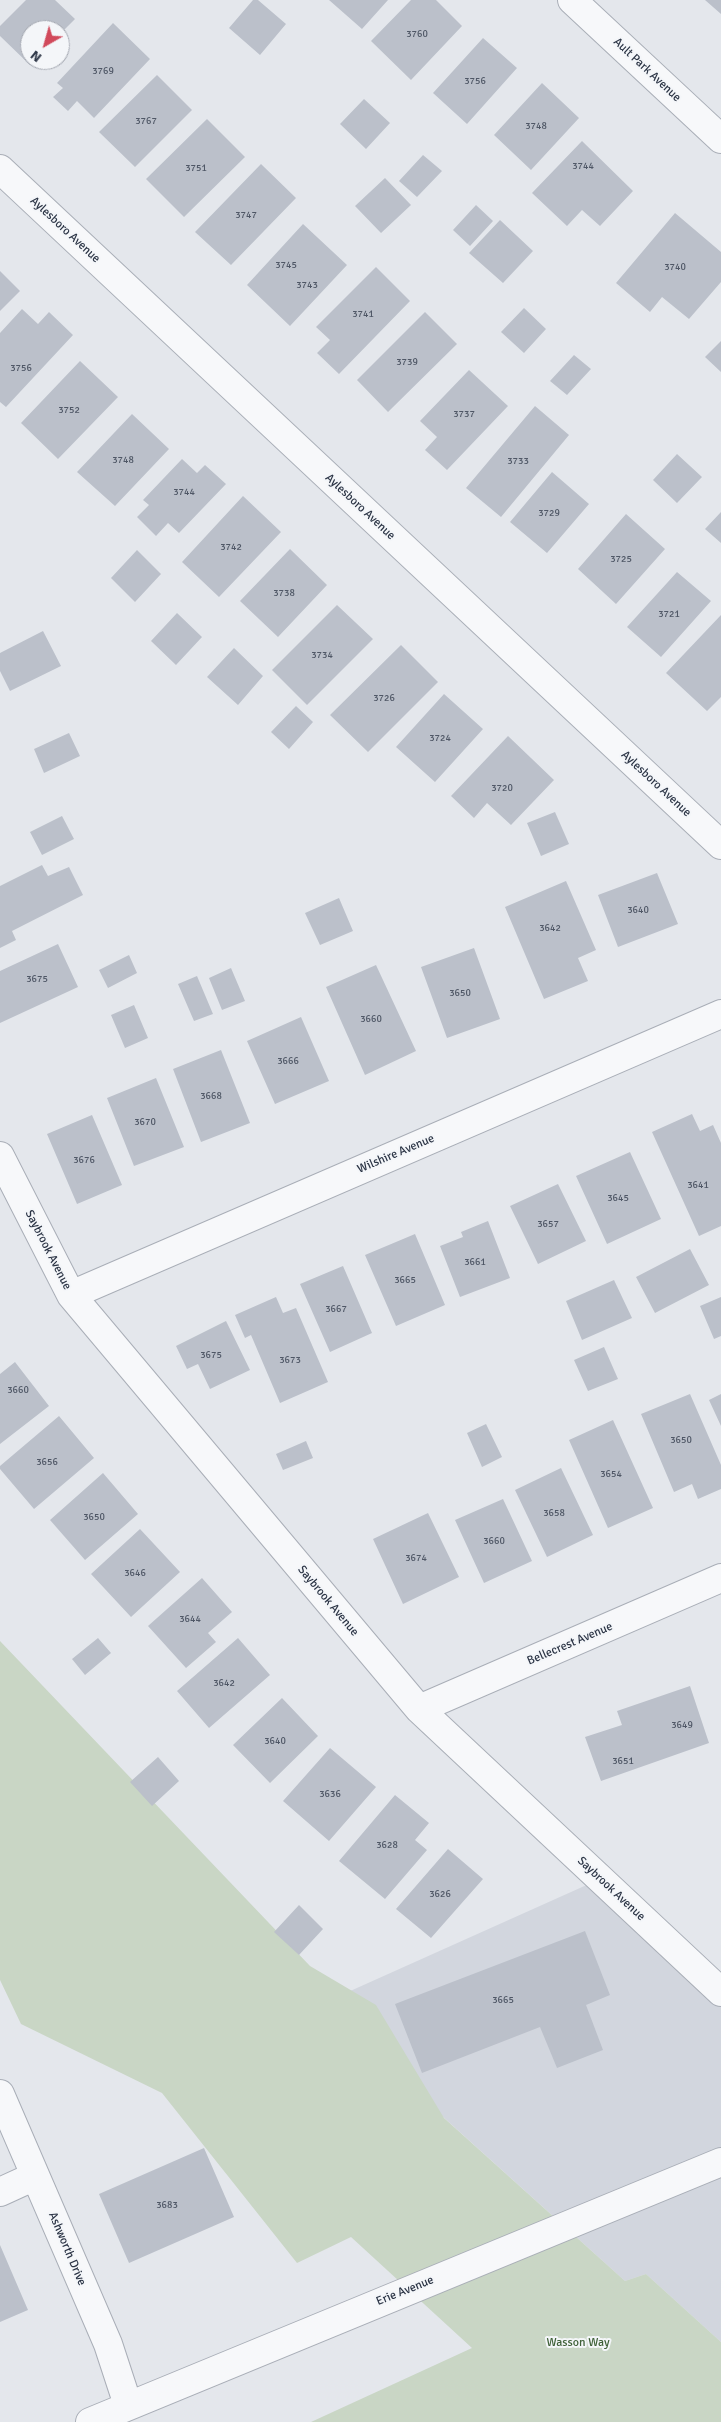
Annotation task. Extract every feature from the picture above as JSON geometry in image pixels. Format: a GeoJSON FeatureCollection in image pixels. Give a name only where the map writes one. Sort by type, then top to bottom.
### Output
{"type":"FeatureCollection","features":[{"type":"Feature","properties":{"kind":"street","name":"Ault Park Avenue"},"geometry":{"type":"LineString","coordinates":[[572,0],[721,139]]}},
{"type":"Feature","properties":{"kind":"street","name":"Aylesboro Avenue"},"geometry":{"type":"LineString","coordinates":[[0,169],[721,845]]}},
{"type":"Feature","properties":{"kind":"street","name":"Wilshire Avenue"},"geometry":{"type":"LineString","coordinates":[[71,1295],[721,1014]]}},
{"type":"Feature","properties":{"kind":"street","name":"Saybrook Avenue"},"geometry":{"type":"LineString","coordinates":[[0,1156],[71,1295],[419,1709],[721,1992]]}},
{"type":"Feature","properties":{"kind":"street","name":"Bellecrest Avenue"},"geometry":{"type":"LineString","coordinates":[[419,1709],[721,1578]]}},
{"type":"Feature","properties":{"kind":"street","name":"Ashworth Drive"},"geometry":{"type":"LineString","coordinates":[[0,2094],[108,2344],[128,2405]]}},
{"type":"Feature","properties":{"kind":"street","name":"Erie Avenue"},"geometry":{"type":"LineString","coordinates":[[90,2422],[721,2162]]}},
{"type":"Feature","properties":{"kind":"street"},"geometry":{"type":"LineString","coordinates":[[0,2192],[36,2176]]}},
{"type":"Feature","properties":{"kind":"shaded area"},"geometry":{"type":"Polygon","coordinates":[[[600,1879],[721,1992],[721,2342],[646,2274],[625,2281],[319,2005],[600,1879]]]}},
{"type":"Feature","properties":{"kind":"green space","name":"Wasson Way"},"geometry":{"type":"Polygon","coordinates":[[[0,1641],[310,1966],[376,2005],[444,2118],[625,2281],[646,2274],[721,2342],[721,2422],[311,2422],[472,2348],[351,2237],[297,2263],[162,2093],[21,2024],[0,1980],[0,1641]]]}},
{"type":"Feature","properties":{"kind":"building"},"geometry":{"type":"Polygon","coordinates":[[[26,0],[55,0],[75,19],[70,24],[70,20],[20,20],[20,55],[0,36],[0,26],[26,0]]]}},
{"type":"Feature","properties":{"kind":"building"},"geometry":{"type":"Polygon","coordinates":[[[253,0],[258,0],[286,24],[260,55],[229,28],[253,0]]]}},
{"type":"Feature","properties":{"kind":"building"},"geometry":{"type":"Polygon","coordinates":[[[329,0],[388,0],[362,29],[329,0]]]}},
{"type":"Feature","properties":{"kind":"building"},"geometry":{"type":"Polygon","coordinates":[[[411,0],[436,0],[462,26],[411,80],[371,41],[411,0]]]}},
{"type":"Feature","properties":{"kind":"building"},"geometry":{"type":"Polygon","coordinates":[[[705,0],[721,0],[721,14],[705,0]]]}},
{"type":"Feature","properties":{"kind":"building"},"geometry":{"type":"Polygon","coordinates":[[[113,23],[150,59],[94,118],[77,101],[68,111],[53,97],[63,88],[57,83],[113,23]]]}},
{"type":"Feature","properties":{"kind":"building"},"geometry":{"type":"Polygon","coordinates":[[[483,38],[517,68],[467,124],[433,93],[483,38]]]}},
{"type":"Feature","properties":{"kind":"building"},"geometry":{"type":"Polygon","coordinates":[[[157,75],[192,110],[135,167],[99,132],[157,75]]]}},
{"type":"Feature","properties":{"kind":"building"},"geometry":{"type":"Polygon","coordinates":[[[542,83],[579,118],[531,170],[494,135],[542,83]]]}},
{"type":"Feature","properties":{"kind":"building"},"geometry":{"type":"Polygon","coordinates":[[[364,99],[390,123],[366,149],[340,124],[364,99]]]}},
{"type":"Feature","properties":{"kind":"building"},"geometry":{"type":"Polygon","coordinates":[[[207,119],[245,157],[184,217],[146,179],[207,119]]]}},
{"type":"Feature","properties":{"kind":"building"},"geometry":{"type":"Polygon","coordinates":[[[582,141],[633,191],[600,226],[582,210],[567,226],[532,193],[582,141]]]}},
{"type":"Feature","properties":{"kind":"building"},"geometry":{"type":"Polygon","coordinates":[[[423,155],[442,171],[417,197],[399,181],[423,155]]]}},
{"type":"Feature","properties":{"kind":"building"},"geometry":{"type":"Polygon","coordinates":[[[261,164],[296,198],[231,265],[195,232],[261,164]]]}},
{"type":"Feature","properties":{"kind":"building"},"geometry":{"type":"Polygon","coordinates":[[[385,178],[411,205],[381,233],[355,206],[385,178]]]}},
{"type":"Feature","properties":{"kind":"building"},"geometry":{"type":"Polygon","coordinates":[[[476,205],[493,221],[470,246],[453,230],[476,205]]]}},
{"type":"Feature","properties":{"kind":"building"},"geometry":{"type":"Polygon","coordinates":[[[675,213],[721,252],[721,282],[689,319],[662,297],[650,312],[616,283],[675,213]]]}},
{"type":"Feature","properties":{"kind":"building"},"geometry":{"type":"Polygon","coordinates":[[[500,220],[533,251],[503,283],[469,253],[500,220]]]}},
{"type":"Feature","properties":{"kind":"building"},"geometry":{"type":"Polygon","coordinates":[[[303,224],[347,265],[290,326],[247,285],[303,224]]]}},
{"type":"Feature","properties":{"kind":"building"},"geometry":{"type":"Polygon","coordinates":[[[376,267],[410,301],[339,374],[317,353],[330,340],[316,327],[376,267]]]}},
{"type":"Feature","properties":{"kind":"building"},"geometry":{"type":"Polygon","coordinates":[[[0,271],[20,291],[0,311],[0,271]]]}},
{"type":"Feature","properties":{"kind":"building"},"geometry":{"type":"Polygon","coordinates":[[[524,308],[546,329],[524,353],[501,332],[524,308]]]}},
{"type":"Feature","properties":{"kind":"building"},"geometry":{"type":"Polygon","coordinates":[[[22,309],[38,324],[49,312],[73,335],[6,407],[0,402],[0,333],[22,309]]]}},
{"type":"Feature","properties":{"kind":"building"},"geometry":{"type":"Polygon","coordinates":[[[425,312],[457,344],[388,412],[357,380],[425,312]]]}},
{"type":"Feature","properties":{"kind":"building"},"geometry":{"type":"Polygon","coordinates":[[[721,341],[721,372],[705,357],[721,341]]]}},
{"type":"Feature","properties":{"kind":"building"},"geometry":{"type":"Polygon","coordinates":[[[574,355],[591,369],[567,395],[550,381],[574,355]]]}},
{"type":"Feature","properties":{"kind":"building"},"geometry":{"type":"Polygon","coordinates":[[[80,361],[118,397],[58,459],[21,423],[80,361]]]}},
{"type":"Feature","properties":{"kind":"building"},"geometry":{"type":"Polygon","coordinates":[[[469,370],[508,406],[447,470],[425,450],[437,437],[420,421],[469,370]]]}},
{"type":"Feature","properties":{"kind":"building"},"geometry":{"type":"Polygon","coordinates":[[[535,406],[569,435],[501,517],[466,488],[535,406]]]}},
{"type":"Feature","properties":{"kind":"building"},"geometry":{"type":"Polygon","coordinates":[[[132,414],[169,449],[115,506],[77,472],[132,414]]]}},
{"type":"Feature","properties":{"kind":"building"},"geometry":{"type":"Polygon","coordinates":[[[677,454],[702,477],[677,503],[653,480],[677,454]]]}},
{"type":"Feature","properties":{"kind":"building"},"geometry":{"type":"Polygon","coordinates":[[[182,459],[197,473],[205,465],[226,484],[179,533],[168,523],[156,536],[137,517],[149,505],[143,500],[182,459]]]}},
{"type":"Feature","properties":{"kind":"building"},"geometry":{"type":"Polygon","coordinates":[[[552,472],[589,504],[547,553],[510,522],[552,472]]]}},
{"type":"Feature","properties":{"kind":"building"},"geometry":{"type":"Polygon","coordinates":[[[243,496],[281,532],[219,597],[182,562],[243,496]]]}},
{"type":"Feature","properties":{"kind":"building"},"geometry":{"type":"Polygon","coordinates":[[[721,512],[721,543],[705,529],[721,512]]]}},
{"type":"Feature","properties":{"kind":"building"},"geometry":{"type":"Polygon","coordinates":[[[626,514],[665,549],[616,604],[578,569],[626,514]]]}},
{"type":"Feature","properties":{"kind":"building"},"geometry":{"type":"Polygon","coordinates":[[[290,549],[327,585],[278,637],[240,601],[290,549]]]}},
{"type":"Feature","properties":{"kind":"building"},"geometry":{"type":"Polygon","coordinates":[[[137,550],[161,574],[135,602],[111,578],[137,550]]]}},
{"type":"Feature","properties":{"kind":"building"},"geometry":{"type":"Polygon","coordinates":[[[677,572],[711,601],[661,657],[627,627],[677,572]]]}},
{"type":"Feature","properties":{"kind":"building"},"geometry":{"type":"Polygon","coordinates":[[[337,605],[373,639],[307,705],[272,670],[337,605]]]}},
{"type":"Feature","properties":{"kind":"building"},"geometry":{"type":"Polygon","coordinates":[[[177,613],[202,637],[176,665],[151,641],[177,613]]]}},
{"type":"Feature","properties":{"kind":"building"},"geometry":{"type":"Polygon","coordinates":[[[721,615],[721,697],[707,711],[666,673],[721,615]]]}},
{"type":"Feature","properties":{"kind":"building"},"geometry":{"type":"Polygon","coordinates":[[[43,631],[61,666],[10,691],[0,671],[0,653],[43,631]]]}},
{"type":"Feature","properties":{"kind":"building"},"geometry":{"type":"Polygon","coordinates":[[[401,645],[438,682],[368,752],[330,715],[401,645]]]}},
{"type":"Feature","properties":{"kind":"building"},"geometry":{"type":"Polygon","coordinates":[[[234,648],[263,676],[238,705],[207,677],[234,648]]]}},
{"type":"Feature","properties":{"kind":"building"},"geometry":{"type":"Polygon","coordinates":[[[444,694],[483,729],[435,782],[396,747],[444,694]]]}},
{"type":"Feature","properties":{"kind":"building"},"geometry":{"type":"Polygon","coordinates":[[[296,706],[313,722],[289,749],[271,732],[296,706]]]}},
{"type":"Feature","properties":{"kind":"building"},"geometry":{"type":"Polygon","coordinates":[[[69,733],[80,756],[44,773],[34,749],[69,733]]]}},
{"type":"Feature","properties":{"kind":"building"},"geometry":{"type":"Polygon","coordinates":[[[508,736],[554,780],[511,825],[487,803],[474,818],[451,796],[508,736]]]}},
{"type":"Feature","properties":{"kind":"building"},"geometry":{"type":"Polygon","coordinates":[[[555,812],[569,844],[541,856],[527,823],[555,812]]]}},
{"type":"Feature","properties":{"kind":"building"},"geometry":{"type":"Polygon","coordinates":[[[62,816],[74,839],[42,855],[30,832],[62,816]]]}},
{"type":"Feature","properties":{"kind":"building"},"geometry":{"type":"Polygon","coordinates":[[[42,865],[48,876],[69,867],[83,895],[12,931],[16,940],[0,948],[0,886],[42,865]]]}},
{"type":"Feature","properties":{"kind":"building"},"geometry":{"type":"Polygon","coordinates":[[[657,873],[678,924],[618,947],[598,895],[657,873]]]}},
{"type":"Feature","properties":{"kind":"building"},"geometry":{"type":"Polygon","coordinates":[[[566,881],[596,950],[578,958],[588,981],[544,999],[505,907],[566,881]]]}},
{"type":"Feature","properties":{"kind":"building"},"geometry":{"type":"Polygon","coordinates":[[[339,898],[353,931],[320,945],[305,913],[339,898]]]}},
{"type":"Feature","properties":{"kind":"building"},"geometry":{"type":"Polygon","coordinates":[[[58,944],[78,987],[0,1023],[0,971],[58,944]]]}},
{"type":"Feature","properties":{"kind":"building"},"geometry":{"type":"Polygon","coordinates":[[[474,948],[500,1019],[447,1038],[421,967],[474,948]]]}},
{"type":"Feature","properties":{"kind":"building"},"geometry":{"type":"Polygon","coordinates":[[[129,955],[137,973],[108,988],[99,970],[129,955]]]}},
{"type":"Feature","properties":{"kind":"building"},"geometry":{"type":"Polygon","coordinates":[[[376,965],[416,1051],[365,1075],[326,987],[376,965]]]}},
{"type":"Feature","properties":{"kind":"building"},"geometry":{"type":"Polygon","coordinates":[[[231,968],[245,1001],[222,1010],[209,978],[231,968]]]}},
{"type":"Feature","properties":{"kind":"building"},"geometry":{"type":"Polygon","coordinates":[[[197,976],[213,1014],[194,1021],[178,984],[197,976]]]}},
{"type":"Feature","properties":{"kind":"building"},"geometry":{"type":"Polygon","coordinates":[[[134,1005],[148,1038],[125,1048],[111,1015],[134,1005]]]}},
{"type":"Feature","properties":{"kind":"building"},"geometry":{"type":"Polygon","coordinates":[[[301,1017],[329,1081],[275,1104],[247,1041],[301,1017]]]}},
{"type":"Feature","properties":{"kind":"building"},"geometry":{"type":"Polygon","coordinates":[[[221,1050],[250,1123],[201,1142],[173,1069],[221,1050]]]}},
{"type":"Feature","properties":{"kind":"building"},"geometry":{"type":"Polygon","coordinates":[[[156,1078],[184,1147],[134,1166],[107,1098],[156,1078]]]}},
{"type":"Feature","properties":{"kind":"building"},"geometry":{"type":"Polygon","coordinates":[[[692,1114],[700,1131],[713,1125],[721,1143],[721,1226],[699,1236],[652,1132],[692,1114]]]}},
{"type":"Feature","properties":{"kind":"building"},"geometry":{"type":"Polygon","coordinates":[[[92,1115],[122,1185],[77,1204],[47,1134],[92,1115]]]}},
{"type":"Feature","properties":{"kind":"building"},"geometry":{"type":"Polygon","coordinates":[[[630,1152],[661,1219],[607,1244],[576,1176],[630,1152]]]}},
{"type":"Feature","properties":{"kind":"building"},"geometry":{"type":"Polygon","coordinates":[[[558,1184],[586,1241],[538,1264],[510,1206],[558,1184]]]}},
{"type":"Feature","properties":{"kind":"building"},"geometry":{"type":"Polygon","coordinates":[[[488,1221],[510,1278],[460,1297],[440,1246],[463,1237],[461,1232],[488,1221]]]}},
{"type":"Feature","properties":{"kind":"building"},"geometry":{"type":"Polygon","coordinates":[[[415,1234],[445,1305],[396,1326],[365,1255],[415,1234]]]}},
{"type":"Feature","properties":{"kind":"building"},"geometry":{"type":"Polygon","coordinates":[[[690,1249],[709,1285],[655,1313],[636,1277],[690,1249]]]}},
{"type":"Feature","properties":{"kind":"building"},"geometry":{"type":"Polygon","coordinates":[[[343,1266],[372,1333],[330,1352],[300,1284],[343,1266]]]}},
{"type":"Feature","properties":{"kind":"building"},"geometry":{"type":"Polygon","coordinates":[[[614,1280],[632,1318],[582,1340],[566,1301],[614,1280]]]}},
{"type":"Feature","properties":{"kind":"building"},"geometry":{"type":"Polygon","coordinates":[[[276,1297],[283,1313],[296,1308],[328,1382],[280,1403],[251,1335],[245,1338],[235,1315],[276,1297]]]}},
{"type":"Feature","properties":{"kind":"building"},"geometry":{"type":"Polygon","coordinates":[[[721,1297],[721,1336],[714,1339],[700,1306],[721,1297]]]}},
{"type":"Feature","properties":{"kind":"building"},"geometry":{"type":"Polygon","coordinates":[[[226,1321],[250,1370],[210,1389],[198,1364],[187,1369],[176,1346],[226,1321]]]}},
{"type":"Feature","properties":{"kind":"building"},"geometry":{"type":"Polygon","coordinates":[[[604,1347],[618,1379],[588,1391],[574,1360],[604,1347]]]}},
{"type":"Feature","properties":{"kind":"building"},"geometry":{"type":"Polygon","coordinates":[[[15,1362],[49,1406],[0,1444],[0,1374],[15,1362]]]}},
{"type":"Feature","properties":{"kind":"building"},"geometry":{"type":"Polygon","coordinates":[[[690,1394],[721,1465],[721,1489],[698,1499],[692,1484],[674,1492],[641,1414],[690,1394]]]}},
{"type":"Feature","properties":{"kind":"building"},"geometry":{"type":"Polygon","coordinates":[[[721,1394],[721,1426],[709,1400],[721,1394]]]}},
{"type":"Feature","properties":{"kind":"building"},"geometry":{"type":"Polygon","coordinates":[[[59,1416],[94,1458],[34,1509],[0,1469],[0,1466],[59,1416]]]}},
{"type":"Feature","properties":{"kind":"building"},"geometry":{"type":"Polygon","coordinates":[[[613,1420],[653,1508],[608,1528],[569,1440],[613,1420]]]}},
{"type":"Feature","properties":{"kind":"building"},"geometry":{"type":"Polygon","coordinates":[[[486,1424],[502,1457],[482,1467],[467,1433],[486,1424]]]}},
{"type":"Feature","properties":{"kind":"building"},"geometry":{"type":"Polygon","coordinates":[[[306,1441],[313,1458],[283,1470],[276,1454],[306,1441]]]}},
{"type":"Feature","properties":{"kind":"building"},"geometry":{"type":"Polygon","coordinates":[[[561,1468],[593,1535],[547,1557],[515,1490],[561,1468]]]}},
{"type":"Feature","properties":{"kind":"building"},"geometry":{"type":"Polygon","coordinates":[[[103,1473],[138,1514],[85,1560],[50,1520],[103,1473]]]}},
{"type":"Feature","properties":{"kind":"building"},"geometry":{"type":"Polygon","coordinates":[[[503,1499],[532,1561],[484,1583],[455,1520],[503,1499]]]}},
{"type":"Feature","properties":{"kind":"building"},"geometry":{"type":"Polygon","coordinates":[[[428,1513],[459,1577],[403,1604],[373,1539],[428,1513]]]}},
{"type":"Feature","properties":{"kind":"building"},"geometry":{"type":"Polygon","coordinates":[[[140,1529],[180,1572],[131,1617],[91,1574],[140,1529]]]}},
{"type":"Feature","properties":{"kind":"building"},"geometry":{"type":"Polygon","coordinates":[[[202,1578],[232,1612],[208,1633],[216,1642],[186,1668],[148,1626],[202,1578]]]}},
{"type":"Feature","properties":{"kind":"building"},"geometry":{"type":"Polygon","coordinates":[[[98,1638],[111,1653],[85,1675],[72,1659],[98,1638]]]}},
{"type":"Feature","properties":{"kind":"building"},"geometry":{"type":"Polygon","coordinates":[[[238,1638],[270,1675],[209,1728],[177,1691],[238,1638]]]}},
{"type":"Feature","properties":{"kind":"building"},"geometry":{"type":"Polygon","coordinates":[[[690,1686],[709,1743],[601,1781],[585,1737],[622,1725],[617,1711],[690,1686]]]}},
{"type":"Feature","properties":{"kind":"building"},"geometry":{"type":"Polygon","coordinates":[[[282,1698],[318,1736],[270,1783],[233,1745],[282,1698]]]}},
{"type":"Feature","properties":{"kind":"building"},"geometry":{"type":"Polygon","coordinates":[[[330,1748],[376,1787],[329,1841],[283,1801],[330,1748]]]}},
{"type":"Feature","properties":{"kind":"building"},"geometry":{"type":"Polygon","coordinates":[[[158,1757],[179,1781],[152,1806],[130,1782],[158,1757]]]}},
{"type":"Feature","properties":{"kind":"building"},"geometry":{"type":"Polygon","coordinates":[[[395,1795],[429,1823],[415,1840],[427,1850],[385,1899],[339,1861],[395,1795]]]}},
{"type":"Feature","properties":{"kind":"building"},"geometry":{"type":"Polygon","coordinates":[[[448,1849],[483,1879],[431,1938],[396,1909],[448,1849]]]}},
{"type":"Feature","properties":{"kind":"building"},"geometry":{"type":"Polygon","coordinates":[[[299,1905],[323,1929],[299,1955],[274,1932],[299,1905]]]}},
{"type":"Feature","properties":{"kind":"building"},"geometry":{"type":"Polygon","coordinates":[[[585,1931],[610,1995],[586,2005],[603,2050],[557,2068],[540,2027],[422,2073],[395,2004],[585,1931]]]}},
{"type":"Feature","properties":{"kind":"building"},"geometry":{"type":"Polygon","coordinates":[[[204,2148],[234,2217],[129,2263],[99,2194],[204,2148]]]}},
{"type":"Feature","properties":{"kind":"building"},"geometry":{"type":"Polygon","coordinates":[[[0,2245],[28,2310],[0,2322],[0,2245]]]}}]}
